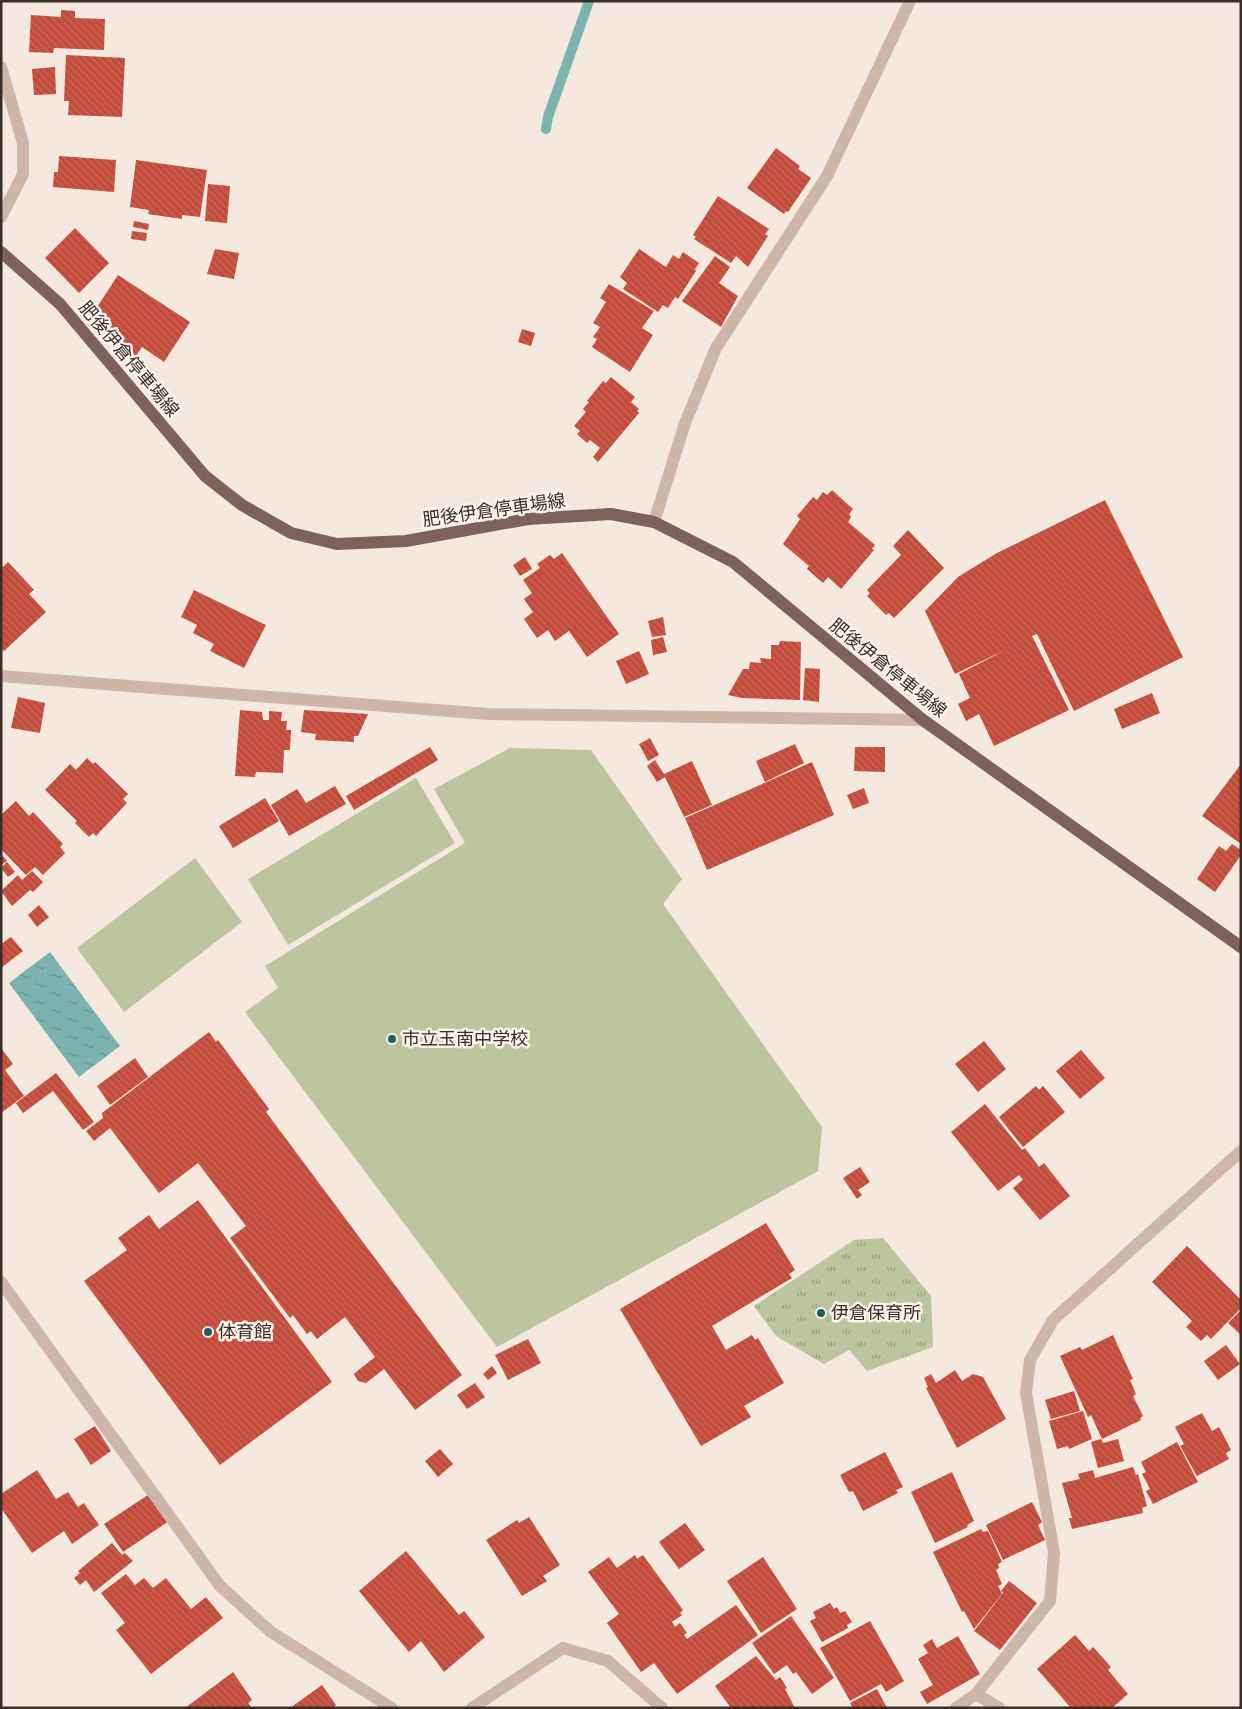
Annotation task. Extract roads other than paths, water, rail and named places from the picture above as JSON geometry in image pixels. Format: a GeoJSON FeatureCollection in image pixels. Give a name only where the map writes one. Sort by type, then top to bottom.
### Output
{"type":"FeatureCollection","features":[{"type":"Feature","properties":{"kind":"main road","name":"肥後伊倉停車場線"},"geometry":{"type":"LineString","coordinates":[[1,252],[60,304],[205,476],[242,505],[290,533],[337,544],[406,541],[528,519],[611,514],[654,522],[733,562],[923,720],[1241,947]]}},
{"type":"Feature","properties":{"kind":"street"},"geometry":{"type":"LineString","coordinates":[[654,522],[685,424],[716,348],[827,176],[910,1]]}},
{"type":"Feature","properties":{"kind":"street"},"geometry":{"type":"LineString","coordinates":[[1,67],[23,143],[23,174],[1,217]]}},
{"type":"Feature","properties":{"kind":"street"},"geometry":{"type":"LineString","coordinates":[[1,676],[488,714],[923,720]]}},
{"type":"Feature","properties":{"kind":"street"},"geometry":{"type":"LineString","coordinates":[[956,1708],[976,1694],[1050,1601],[1054,1552],[1026,1394],[1030,1360],[1053,1320],[1241,1151]]}},
{"type":"Feature","properties":{"kind":"street"},"geometry":{"type":"LineString","coordinates":[[1,1282],[220,1586],[271,1632],[392,1708]]}},
{"type":"Feature","properties":{"kind":"street"},"geometry":{"type":"LineString","coordinates":[[472,1708],[563,1648],[608,1662],[662,1708]]}},
{"type":"Feature","properties":{"kind":"street"},"geometry":{"type":"LineString","coordinates":[[976,1694],[999,1708]]}},
{"type":"Feature","properties":{"kind":"water"},"geometry":{"type":"Polygon","coordinates":[[[50,952],[120,1046],[79,1077],[9,983],[50,952]]]}},
{"type":"Feature","properties":{"kind":"waterway"},"geometry":{"type":"LineString","coordinates":[[546,129],[548,117],[589,1]]}},
{"type":"Feature","properties":{"kind":"place","name":"市立玉南中学校"},"geometry":{"type":"Point","coordinates":[392,1039]}},
{"type":"Feature","properties":{"kind":"place","name":"伊倉保育所"},"geometry":{"type":"Point","coordinates":[821,1313]}},
{"type":"Feature","properties":{"kind":"place","name":"体育館"},"geometry":{"type":"Point","coordinates":[208,1332]}}]}
